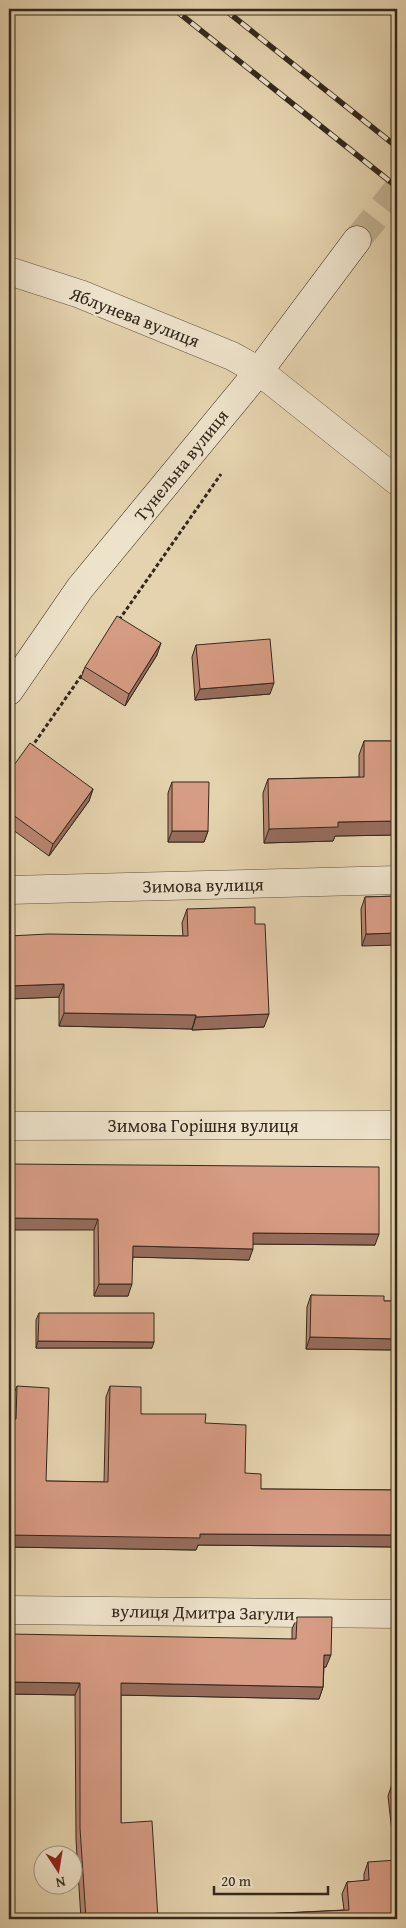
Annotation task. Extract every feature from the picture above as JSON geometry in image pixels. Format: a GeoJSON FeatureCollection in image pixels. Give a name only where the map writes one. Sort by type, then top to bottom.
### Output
{"type":"FeatureCollection","features":[{"type":"Feature","properties":{"kind":"street","name":"Тунельна вулиця"},"geometry":{"type":"LineString","coordinates":[[9,691],[80,588],[259,371],[357,240]]}},
{"type":"Feature","properties":{"kind":"street","name":"Яблунева вулиця"},"geometry":{"type":"LineString","coordinates":[[9,272],[80,294],[232,356],[259,371],[397,481]]}},
{"type":"Feature","properties":{"kind":"street","name":"Зимова вулиця"},"geometry":{"type":"LineString","coordinates":[[9,890],[397,880]]}},
{"type":"Feature","properties":{"kind":"street","name":"Зимова Горішня вулиця"},"geometry":{"type":"LineString","coordinates":[[9,1126],[397,1124]]}},
{"type":"Feature","properties":{"kind":"street","name":"вулиця Дмитра Загули"},"geometry":{"type":"LineString","coordinates":[[9,1610],[397,1614]]}},
{"type":"Feature","properties":{"kind":"path"},"geometry":{"type":"LineString","coordinates":[[116,624],[224,470]]}},
{"type":"Feature","properties":{"kind":"path"},"geometry":{"type":"LineString","coordinates":[[26,754],[88,665]]}},
{"type":"Feature","properties":{"kind":"building"},"geometry":{"type":"Polygon","coordinates":[[[9,279],[14,281],[9,298],[9,279]]]}},
{"type":"Feature","properties":{"kind":"building"},"geometry":{"type":"Polygon","coordinates":[[[117,616],[161,643],[129,694],[85,667],[117,616]]]}},
{"type":"Feature","properties":{"kind":"building"},"geometry":{"type":"Polygon","coordinates":[[[270,639],[274,683],[200,689],[196,645],[270,639]]]}},
{"type":"Feature","properties":{"kind":"building"},"geometry":{"type":"Polygon","coordinates":[[[364,741],[397,741],[397,821],[338,822],[338,827],[269,829],[268,779],[364,777],[364,741]]]}},
{"type":"Feature","properties":{"kind":"building"},"geometry":{"type":"Polygon","coordinates":[[[30,743],[93,789],[53,844],[9,812],[9,772],[30,743]]]}},
{"type":"Feature","properties":{"kind":"building"},"geometry":{"type":"Polygon","coordinates":[[[172,782],[209,782],[208,831],[172,831],[172,782]]]}},
{"type":"Feature","properties":{"kind":"building"},"geometry":{"type":"Polygon","coordinates":[[[397,896],[397,933],[366,934],[365,897],[397,896]]]}},
{"type":"Feature","properties":{"kind":"building"},"geometry":{"type":"Polygon","coordinates":[[[255,907],[255,924],[265,924],[269,1014],[196,1017],[196,1015],[64,1013],[64,984],[9,986],[9,936],[48,934],[188,936],[187,909],[255,907]]]}},
{"type":"Feature","properties":{"kind":"building"},"geometry":{"type":"Polygon","coordinates":[[[9,1164],[379,1167],[379,1234],[253,1233],[253,1249],[133,1246],[132,1284],[99,1284],[98,1219],[9,1218],[9,1164]]]}},
{"type":"Feature","properties":{"kind":"building"},"geometry":{"type":"Polygon","coordinates":[[[311,1295],[384,1296],[384,1301],[397,1301],[397,1339],[310,1337],[311,1295]]]}},
{"type":"Feature","properties":{"kind":"building"},"geometry":{"type":"Polygon","coordinates":[[[39,1313],[154,1313],[154,1342],[38,1341],[39,1313]]]}},
{"type":"Feature","properties":{"kind":"building"},"geometry":{"type":"Polygon","coordinates":[[[17,1386],[49,1388],[46,1481],[108,1482],[110,1386],[141,1387],[141,1414],[206,1414],[205,1423],[246,1425],[245,1473],[261,1474],[261,1489],[397,1490],[397,1535],[200,1534],[200,1538],[9,1535],[9,1419],[16,1419],[17,1386]]]}},
{"type":"Feature","properties":{"kind":"building"},"geometry":{"type":"Polygon","coordinates":[[[297,1617],[332,1617],[331,1655],[324,1655],[323,1687],[121,1683],[121,1823],[152,1821],[158,1919],[86,1919],[80,1828],[80,1683],[9,1682],[9,1634],[296,1639],[297,1617]]]}},
{"type":"Feature","properties":{"kind":"building"},"geometry":{"type":"Polygon","coordinates":[[[397,1783],[397,1829],[392,1784],[397,1783]]]}},
{"type":"Feature","properties":{"kind":"building"},"geometry":{"type":"Polygon","coordinates":[[[9,1860],[13,1919],[9,1919],[9,1860]]]}},
{"type":"Feature","properties":{"kind":"building"},"geometry":{"type":"Polygon","coordinates":[[[397,1860],[397,1919],[262,1919],[262,1914],[349,1910],[347,1882],[369,1880],[368,1862],[397,1860]]]}},
{"type":"Feature","properties":{"kind":"tunnel"},"geometry":{"type":"LineString","coordinates":[[357,240],[397,190]]}},
{"type":"Feature","properties":{"kind":"railway"},"geometry":{"type":"LineString","coordinates":[[174,9],[397,187]]}},
{"type":"Feature","properties":{"kind":"railway"},"geometry":{"type":"LineString","coordinates":[[224,9],[397,147]]}}]}
